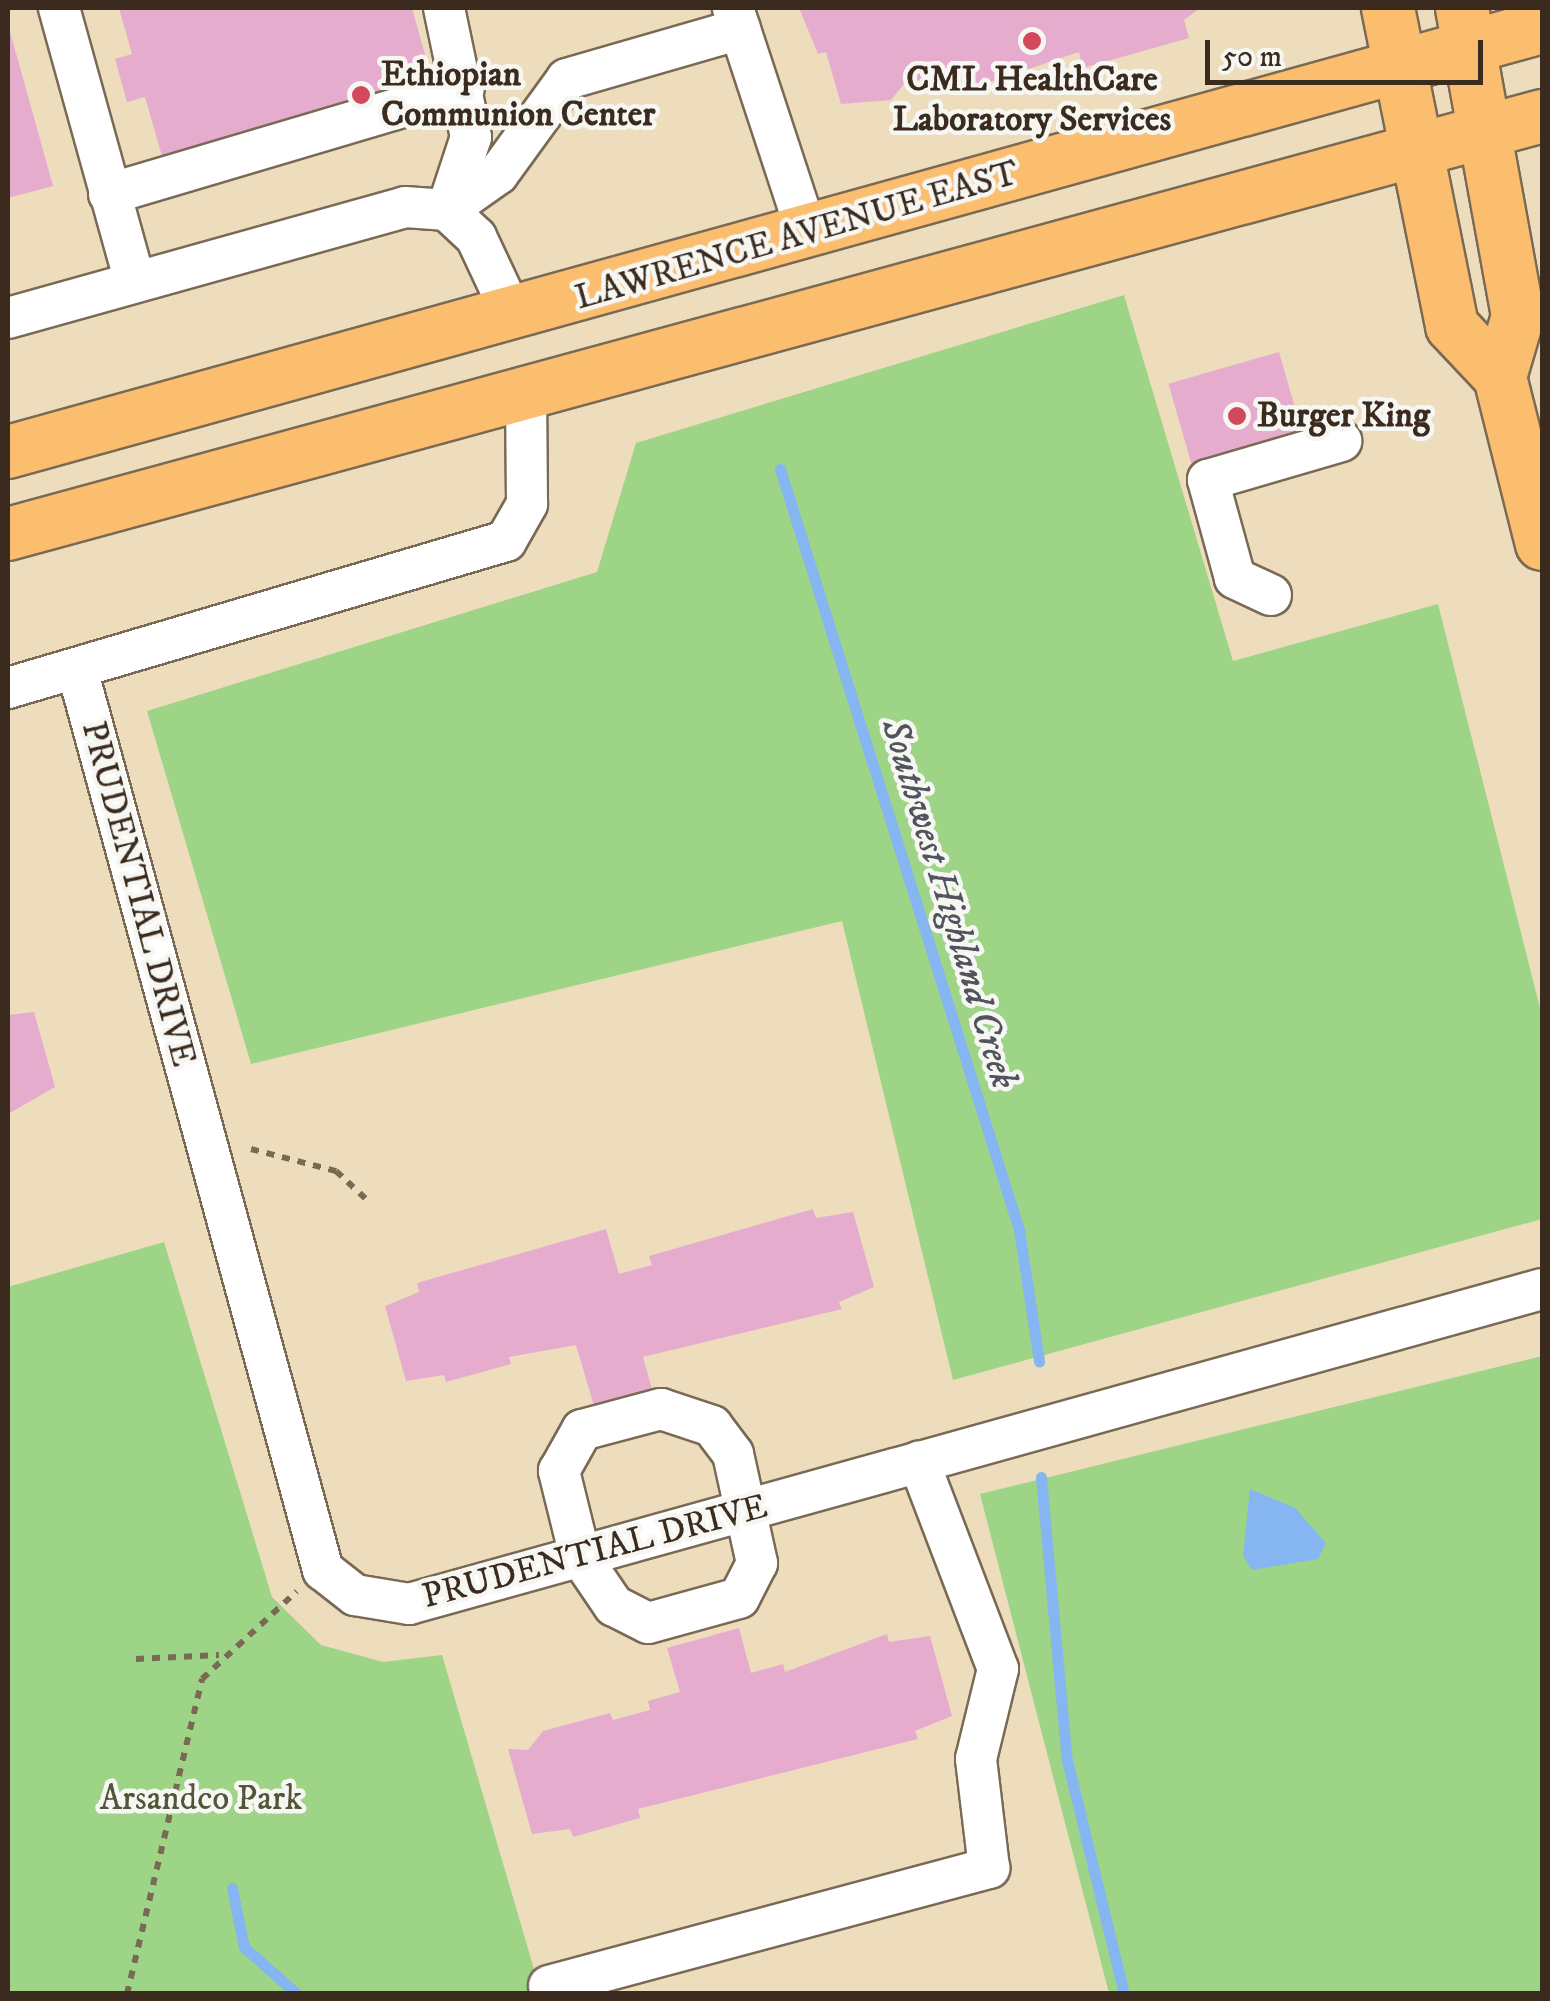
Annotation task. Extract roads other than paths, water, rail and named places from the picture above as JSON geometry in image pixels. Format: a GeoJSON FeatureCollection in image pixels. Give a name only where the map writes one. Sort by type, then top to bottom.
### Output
{"type":"FeatureCollection","features":[{"type":"Feature","properties":{"kind":"main road"},"geometry":{"type":"LineString","coordinates":[[1388,8],[1452,326],[1518,405]]}},
{"type":"Feature","properties":{"kind":"main road"},"geometry":{"type":"LineString","coordinates":[[1466,26],[1518,316],[1518,405],[1539,514]]}},
{"type":"Feature","properties":{"kind":"main road","name":"LAWRENCE AVENUE EAST"},"geometry":{"type":"LineString","coordinates":[[8,452],[513,316],[1398,67],[1466,26],[1542,27]]}},
{"type":"Feature","properties":{"kind":"main road","name":"LAWRENCE AVENUE EAST"},"geometry":{"type":"LineString","coordinates":[[8,534],[526,387],[1416,153],[1542,116]]}},
{"type":"Feature","properties":{"kind":"street"},"geometry":{"type":"LineString","coordinates":[[59,8],[108,194],[136,282]]}},
{"type":"Feature","properties":{"kind":"street"},"geometry":{"type":"LineString","coordinates":[[444,8],[464,89],[471,138],[447,210]]}},
{"type":"Feature","properties":{"kind":"street"},"geometry":{"type":"LineString","coordinates":[[447,210],[498,174],[567,80],[736,18],[807,233]]}},
{"type":"Feature","properties":{"kind":"street"},"geometry":{"type":"LineString","coordinates":[[108,194],[464,89]]}},
{"type":"Feature","properties":{"kind":"street"},"geometry":{"type":"LineString","coordinates":[[8,318],[405,206],[447,210],[476,238],[513,316]]}},
{"type":"Feature","properties":{"kind":"street"},"geometry":{"type":"LineString","coordinates":[[8,688],[506,541],[527,504],[526,387]]}},
{"type":"Feature","properties":{"kind":"street"},"geometry":{"type":"LineString","coordinates":[[1270,594],[1235,578],[1208,480],[1341,441]]}},
{"type":"Feature","properties":{"kind":"street","name":"PRUDENTIAL DRIVE"},"geometry":{"type":"LineString","coordinates":[[77,669],[323,1570],[355,1595],[409,1604],[1542,1288]]}},
{"type":"Feature","properties":{"kind":"street"},"geometry":{"type":"LineString","coordinates":[[635,1412],[675,1412],[712,1426],[752,1508],[757,1563],[739,1598],[665,1622],[632,1619],[614,1606],[580,1556],[562,1494],[566,1446],[582,1430],[635,1412]]}},
{"type":"Feature","properties":{"kind":"street"},"geometry":{"type":"LineString","coordinates":[[549,1986],[989,1868],[976,1759],[998,1669],[919,1462]]}},
{"type":"Feature","properties":{"kind":"water"},"geometry":{"type":"Polygon","coordinates":[[[1250,1489],[1295,1508],[1326,1543],[1318,1559],[1252,1570],[1243,1556],[1250,1489]]]}},
{"type":"Feature","properties":{"kind":"waterway","name":"Southwest Highland Creek"},"geometry":{"type":"LineString","coordinates":[[780,469],[1019,1230],[1039,1361]]}},
{"type":"Feature","properties":{"kind":"waterway","name":"Southwest Highland Creek"},"geometry":{"type":"LineString","coordinates":[[1041,1477],[1067,1760],[1124,1994]]}},
{"type":"Feature","properties":{"kind":"waterway"},"geometry":{"type":"LineString","coordinates":[[232,1888],[244,1947],[297,1994]]}},
{"type":"Feature","properties":{"kind":"place","name":"CML HealthCare Laboratory Services"},"geometry":{"type":"Point","coordinates":[1032,41]}},
{"type":"Feature","properties":{"kind":"place","name":"Ethiopian Communion Center"},"geometry":{"type":"Point","coordinates":[361,95]}},
{"type":"Feature","properties":{"kind":"place","name":"Burger King"},"geometry":{"type":"Point","coordinates":[1237,416]}},
{"type":"Feature","properties":{"kind":"park label","name":"Arsandco Park"},"geometry":{"type":"Point","coordinates":[201,1799]}}]}
